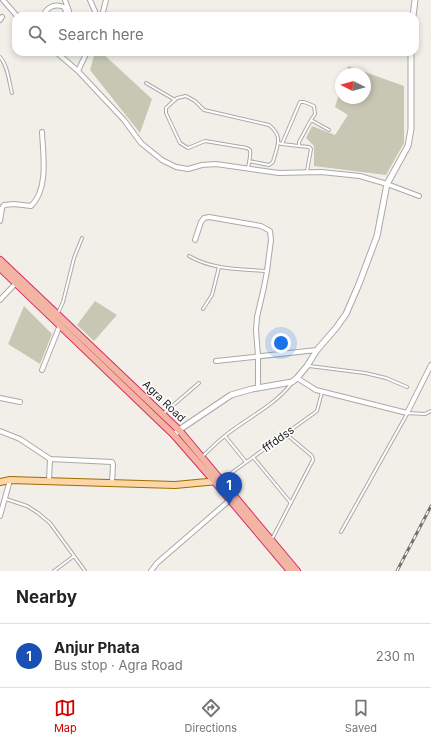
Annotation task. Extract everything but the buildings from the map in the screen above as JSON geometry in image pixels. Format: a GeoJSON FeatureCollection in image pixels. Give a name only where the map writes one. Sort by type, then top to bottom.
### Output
{"type":"FeatureCollection","features":[{"type":"Feature","properties":{"kind":"highway","name":"Agra Road"},"geometry":{"type":"LineString","coordinates":[[0,260],[179,430],[203,456],[218,481]]}},
{"type":"Feature","properties":{"kind":"highway","name":"Agra Road"},"geometry":{"type":"LineString","coordinates":[[0,268],[174,435],[218,481]]}},
{"type":"Feature","properties":{"kind":"highway"},"geometry":{"type":"LineString","coordinates":[[218,481],[290,571]]}},
{"type":"Feature","properties":{"kind":"highway"},"geometry":{"type":"LineString","coordinates":[[232,498],[297,571]]}},
{"type":"Feature","properties":{"kind":"main road"},"geometry":{"type":"LineString","coordinates":[[0,482],[10,480],[175,485],[218,481]]}},
{"type":"Feature","properties":{"kind":"street"},"geometry":{"type":"LineString","coordinates":[[65,0],[69,12]]}},
{"type":"Feature","properties":{"kind":"street"},"geometry":{"type":"LineString","coordinates":[[90,0],[94,12]]}},
{"type":"Feature","properties":{"kind":"street"},"geometry":{"type":"LineString","coordinates":[[103,12],[106,0]]}},
{"type":"Feature","properties":{"kind":"street"},"geometry":{"type":"LineString","coordinates":[[414,12],[415,0]]}},
{"type":"Feature","properties":{"kind":"street"},"geometry":{"type":"LineString","coordinates":[[0,6],[4,1],[14,12]]}},
{"type":"Feature","properties":{"kind":"street"},"geometry":{"type":"LineString","coordinates":[[45,12],[53,6],[60,5],[64,7],[67,12]]}},
{"type":"Feature","properties":{"kind":"street"},"geometry":{"type":"LineString","coordinates":[[62,56],[124,120],[141,143],[162,160],[176,167],[188,169],[202,165],[216,164],[279,173],[321,172],[360,176],[419,196]]}},
{"type":"Feature","properties":{"kind":"street"},"geometry":{"type":"LineString","coordinates":[[78,71],[85,56]]}},
{"type":"Feature","properties":{"kind":"street"},"geometry":{"type":"LineString","coordinates":[[174,435],[179,430],[231,395],[258,388],[292,382],[307,366],[317,350],[346,314],[377,236],[387,184],[408,146],[411,129],[411,56]]}},
{"type":"Feature","properties":{"kind":"street"},"geometry":{"type":"LineString","coordinates":[[0,221],[2,208],[4,205],[14,204],[31,206],[38,197],[41,190],[44,172],[42,132]]}},
{"type":"Feature","properties":{"kind":"street"},"geometry":{"type":"LineString","coordinates":[[195,240],[201,222],[204,218],[210,217],[266,228],[270,231],[271,240],[267,271],[257,317],[256,330],[258,388]]}},
{"type":"Feature","properties":{"kind":"street"},"geometry":{"type":"LineString","coordinates":[[0,300],[16,283]]}},
{"type":"Feature","properties":{"kind":"street"},"geometry":{"type":"LineString","coordinates":[[42,370],[60,325]]}},
{"type":"Feature","properties":{"kind":"street"},"geometry":{"type":"LineString","coordinates":[[216,361],[317,350]]}},
{"type":"Feature","properties":{"kind":"street"},"geometry":{"type":"LineString","coordinates":[[297,378],[316,390],[407,413],[431,365]]}},
{"type":"Feature","properties":{"kind":"street"},"geometry":{"type":"LineString","coordinates":[[0,398],[20,402]]}},
{"type":"Feature","properties":{"kind":"street"},"geometry":{"type":"LineString","coordinates":[[0,431],[20,439],[50,459],[112,462],[114,464],[112,483]]}},
{"type":"Feature","properties":{"kind":"street"},"geometry":{"type":"LineString","coordinates":[[49,481],[50,459]]}},
{"type":"Feature","properties":{"kind":"street"},"geometry":{"type":"LineString","coordinates":[[0,516],[10,480]]}},
{"type":"Feature","properties":{"kind":"street"},"geometry":{"type":"LineString","coordinates":[[151,571],[157,563],[232,498]]}},
{"type":"Feature","properties":{"kind":"lane"},"geometry":{"type":"LineString","coordinates":[[0,56],[8,74],[12,94]]}},
{"type":"Feature","properties":{"kind":"lane"},"geometry":{"type":"LineString","coordinates":[[146,83],[175,100]]}},
{"type":"Feature","properties":{"kind":"lane"},"geometry":{"type":"LineString","coordinates":[[248,168],[250,150],[247,148],[205,141],[188,148],[180,143],[166,113],[166,108],[175,100],[186,96],[195,101],[204,110],[268,126],[275,131],[279,138],[273,162],[269,164],[250,160]]}},
{"type":"Feature","properties":{"kind":"lane"},"geometry":{"type":"LineString","coordinates":[[282,144],[300,102],[304,102],[314,106],[314,114],[299,142],[299,146]]}},
{"type":"Feature","properties":{"kind":"lane"},"geometry":{"type":"LineString","coordinates":[[311,120],[329,130]]}},
{"type":"Feature","properties":{"kind":"lane"},"geometry":{"type":"LineString","coordinates":[[278,143],[309,147],[311,150],[307,172]]}},
{"type":"Feature","properties":{"kind":"lane"},"geometry":{"type":"LineString","coordinates":[[57,315],[63,302],[74,258],[82,238]]}},
{"type":"Feature","properties":{"kind":"lane"},"geometry":{"type":"LineString","coordinates":[[189,256],[209,266],[267,271]]}},
{"type":"Feature","properties":{"kind":"lane"},"geometry":{"type":"LineString","coordinates":[[203,309],[212,295],[219,267]]}},
{"type":"Feature","properties":{"kind":"lane"},"geometry":{"type":"LineString","coordinates":[[307,366],[365,373],[386,378],[407,387]]}},
{"type":"Feature","properties":{"kind":"lane"},"geometry":{"type":"LineString","coordinates":[[203,456],[225,436],[275,400],[292,382]]}},
{"type":"Feature","properties":{"kind":"lane"},"geometry":{"type":"LineString","coordinates":[[163,414],[199,383]]}},
{"type":"Feature","properties":{"kind":"lane","name":"fffddss"},"geometry":{"type":"LineString","coordinates":[[218,481],[317,411],[322,391]]}},
{"type":"Feature","properties":{"kind":"lane"},"geometry":{"type":"LineString","coordinates":[[341,532],[407,413],[425,414],[431,411]]}},
{"type":"Feature","properties":{"kind":"lane"},"geometry":{"type":"LineString","coordinates":[[271,540],[313,460],[312,456],[286,433]]}},
{"type":"Feature","properties":{"kind":"lane"},"geometry":{"type":"LineString","coordinates":[[225,436],[246,462]]}},
{"type":"Feature","properties":{"kind":"lane"},"geometry":{"type":"LineString","coordinates":[[253,457],[291,503]]}},
{"type":"Feature","properties":{"kind":"lane"},"geometry":{"type":"LineString","coordinates":[[5,498],[27,506],[38,513],[50,524],[85,571]]}},
{"type":"Feature","properties":{"kind":"lane"},"geometry":{"type":"LineString","coordinates":[[54,571],[74,556]]}},
{"type":"Feature","properties":{"kind":"shaded area"},"geometry":{"type":"Polygon","coordinates":[[[94,56],[105,56],[152,99],[140,133],[90,70],[94,56]]]}},
{"type":"Feature","properties":{"kind":"shaded area"},"geometry":{"type":"Polygon","coordinates":[[[371,74],[404,86],[404,143],[386,175],[314,166],[314,146],[306,138],[312,126],[335,135],[348,115],[335,107],[336,104],[371,104],[371,74]]]}},
{"type":"Feature","properties":{"kind":"shaded area"},"geometry":{"type":"Polygon","coordinates":[[[95,301],[117,315],[94,341],[77,325],[95,301]]]}},
{"type":"Feature","properties":{"kind":"shaded area"},"geometry":{"type":"Polygon","coordinates":[[[24,306],[52,334],[40,364],[8,344],[24,306]]]}},
{"type":"Feature","properties":{"kind":"railway"},"geometry":{"type":"LineString","coordinates":[[397,571],[431,506]]}},
{"type":"Feature","properties":{"kind":"place","name":"Anjur Phata"},"geometry":{"type":"Point","coordinates":[229,505]}}]}
